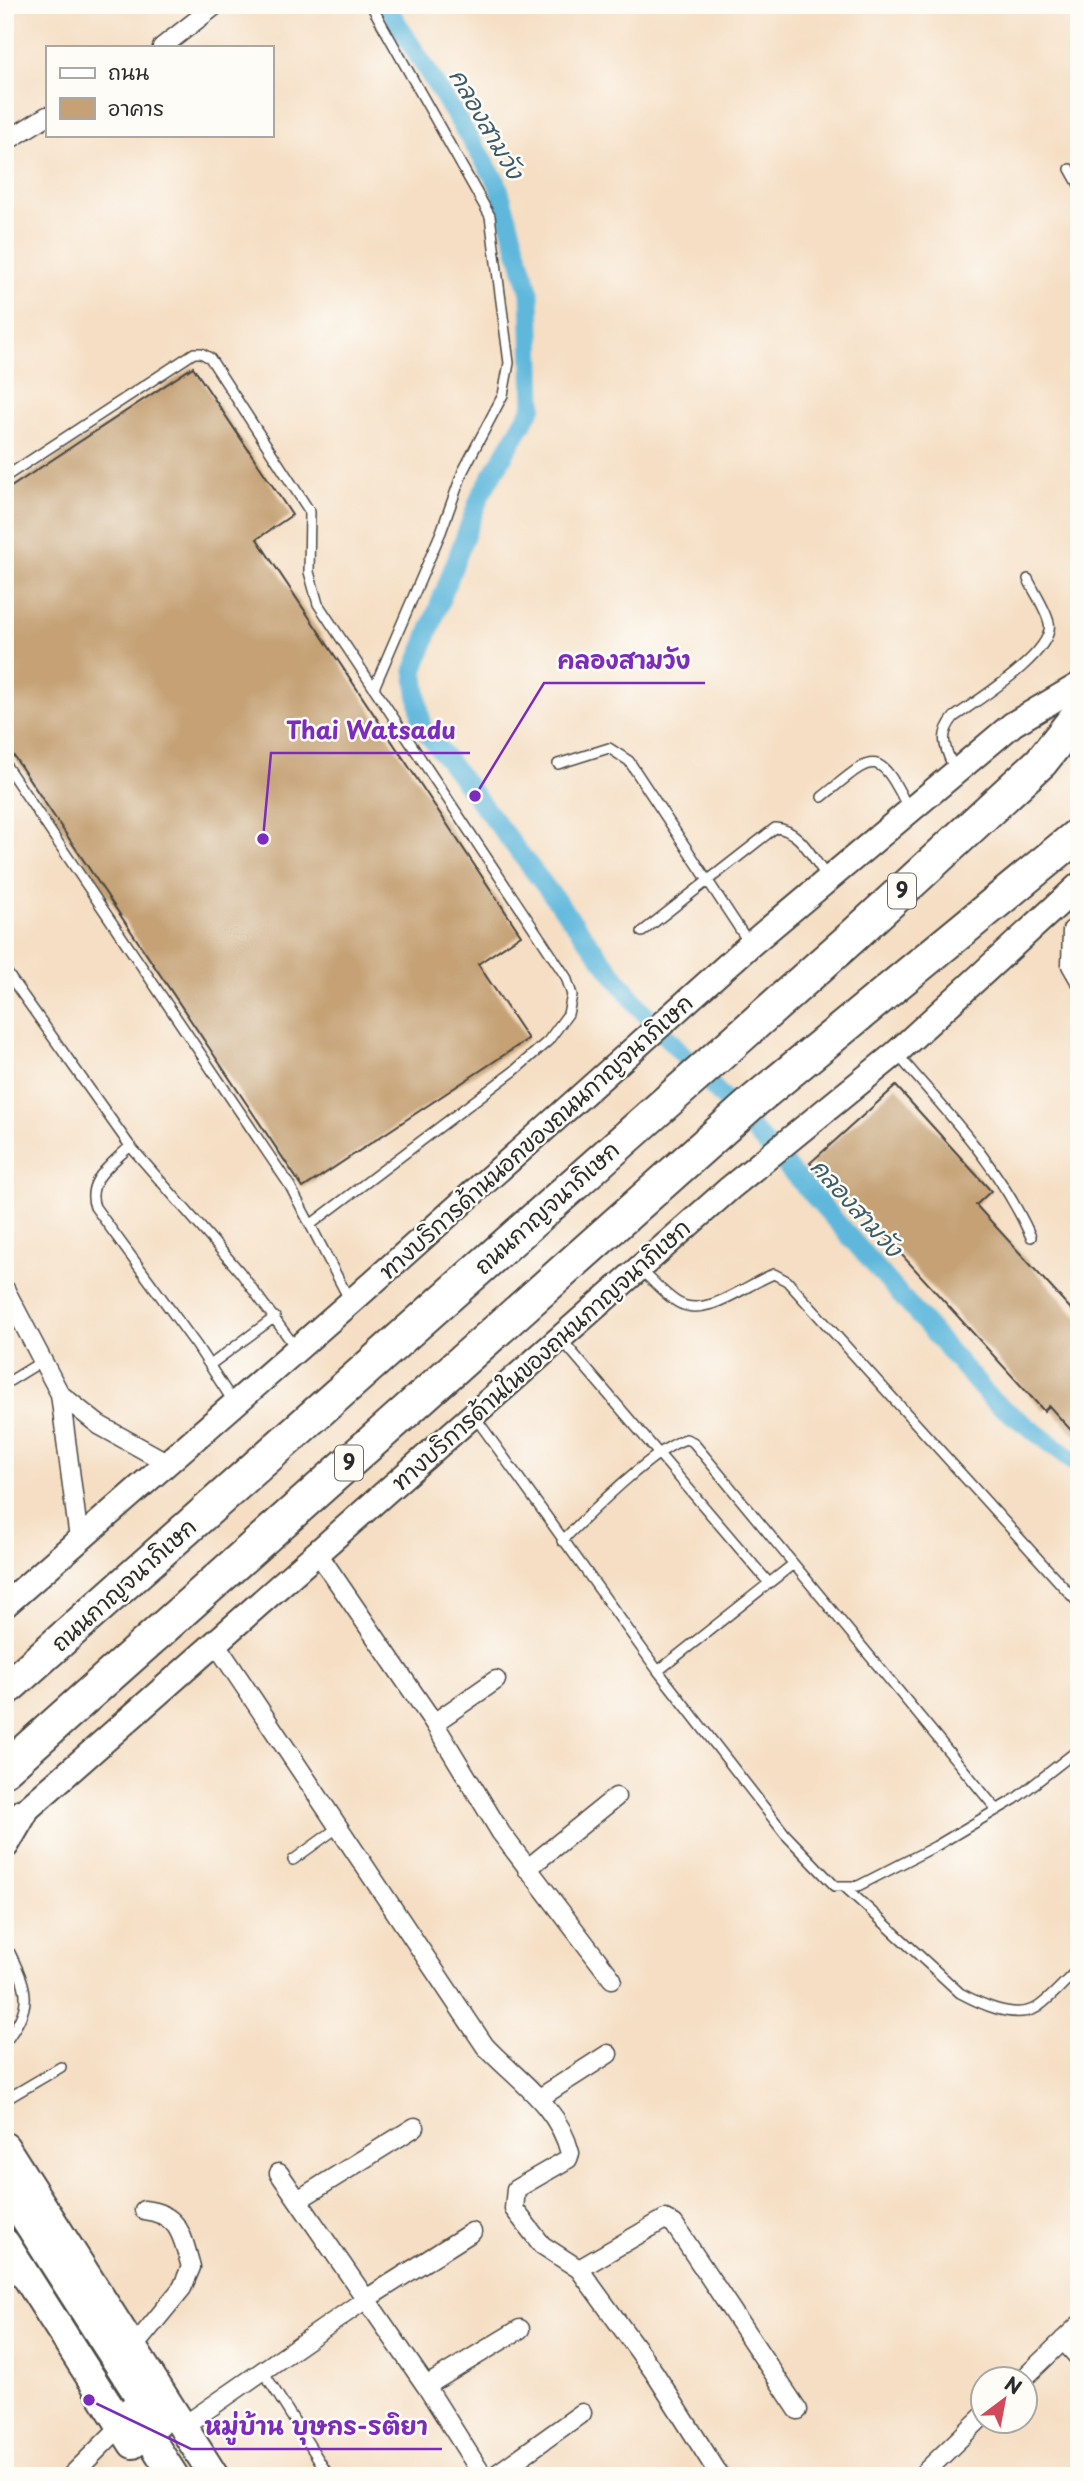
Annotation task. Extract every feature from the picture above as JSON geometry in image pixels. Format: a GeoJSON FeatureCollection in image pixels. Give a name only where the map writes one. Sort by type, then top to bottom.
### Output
{"type":"FeatureCollection","features":[{"type":"Feature","properties":{"kind":"highway","name":"ถนนกาญจนาภิเษก"},"geometry":{"type":"LineString","coordinates":[[5,1690],[659,1109],[1031,771],[1079,714]]}},
{"type":"Feature","properties":{"kind":"highway","name":"9"},"geometry":{"type":"LineString","coordinates":[[5,1769],[754,1101],[1079,834]]}},
{"type":"Feature","properties":{"kind":"main road","name":"ทางบริการด้านนอกของถนนกาญจนาภิเษก"},"geometry":{"type":"LineString","coordinates":[[5,1605],[166,1462],[235,1405],[296,1348],[351,1303],[828,878],[1013,724],[1079,685]]}},
{"type":"Feature","properties":{"kind":"main road","name":"ทางบริการด้านในของถนนกาญจนาภิเษก"},"geometry":{"type":"LineString","coordinates":[[14,1821],[638,1268],[796,1132],[896,1053],[1079,886]]}},
{"type":"Feature","properties":{"kind":"main road"},"geometry":{"type":"LineString","coordinates":[[5,1844],[14,1821]]}},
{"type":"Feature","properties":{"kind":"main road"},"geometry":{"type":"LineString","coordinates":[[5,2147],[214,2476]]}},
{"type":"Feature","properties":{"kind":"main road"},"geometry":{"type":"LineString","coordinates":[[5,2186],[128,2406],[154,2476]]}},
{"type":"Feature","properties":{"kind":"main road"},"geometry":{"type":"LineString","coordinates":[[5,2213],[174,2476]]}},
{"type":"Feature","properties":{"kind":"main road"},"geometry":{"type":"LineString","coordinates":[[5,2243],[128,2406],[191,2476]]}},
{"type":"Feature","properties":{"kind":"street"},"geometry":{"type":"LineString","coordinates":[[163,46],[216,5]]}},
{"type":"Feature","properties":{"kind":"street"},"geometry":{"type":"LineString","coordinates":[[5,142],[46,117]]}},
{"type":"Feature","properties":{"kind":"street"},"geometry":{"type":"LineString","coordinates":[[1055,907],[1075,933],[1071,965],[1079,979]]}},
{"type":"Feature","properties":{"kind":"street"},"geometry":{"type":"LineString","coordinates":[[5,1289],[60,1394],[79,1539]]}},
{"type":"Feature","properties":{"kind":"street"},"geometry":{"type":"LineString","coordinates":[[60,1394],[99,1425],[166,1462]]}},
{"type":"Feature","properties":{"kind":"street"},"geometry":{"type":"LineString","coordinates":[[317,1552],[434,1723],[501,1833],[612,1979]]}},
{"type":"Feature","properties":{"kind":"street"},"geometry":{"type":"LineString","coordinates":[[214,1641],[485,2046],[510,2073],[541,2097],[568,2147],[569,2156],[516,2189],[512,2204],[542,2245],[579,2269],[654,2372],[720,2476]]}},
{"type":"Feature","properties":{"kind":"street"},"geometry":{"type":"LineString","coordinates":[[434,1723],[496,1680]]}},
{"type":"Feature","properties":{"kind":"street"},"geometry":{"type":"LineString","coordinates":[[527,1869],[616,1797]]}},
{"type":"Feature","properties":{"kind":"street"},"geometry":{"type":"LineString","coordinates":[[541,2097],[608,2054]]}},
{"type":"Feature","properties":{"kind":"street"},"geometry":{"type":"LineString","coordinates":[[298,2200],[415,2127]]}},
{"type":"Feature","properties":{"kind":"street"},"geometry":{"type":"LineString","coordinates":[[279,2173],[426,2386],[482,2476]]}},
{"type":"Feature","properties":{"kind":"street"},"geometry":{"type":"LineString","coordinates":[[132,2349],[181,2287],[191,2267],[174,2221],[161,2212],[144,2210]]}},
{"type":"Feature","properties":{"kind":"street"},"geometry":{"type":"LineString","coordinates":[[579,2269],[665,2219],[674,2224],[798,2410]]}},
{"type":"Feature","properties":{"kind":"street"},"geometry":{"type":"LineString","coordinates":[[182,2427],[366,2299],[472,2232]]}},
{"type":"Feature","properties":{"kind":"street"},"geometry":{"type":"LineString","coordinates":[[1036,2366],[1079,2325]]}},
{"type":"Feature","properties":{"kind":"street"},"geometry":{"type":"LineString","coordinates":[[426,2386],[520,2329]]}},
{"type":"Feature","properties":{"kind":"street"},"geometry":{"type":"LineString","coordinates":[[1063,2340],[1079,2358]]}},
{"type":"Feature","properties":{"kind":"street"},"geometry":{"type":"LineString","coordinates":[[71,2476],[128,2406]]}},
{"type":"Feature","properties":{"kind":"street"},"geometry":{"type":"LineString","coordinates":[[494,2476],[582,2413]]}},
{"type":"Feature","properties":{"kind":"street"},"geometry":{"type":"LineString","coordinates":[[921,2476],[968,2431]]}},
{"type":"Feature","properties":{"kind":"lane"},"geometry":{"type":"LineString","coordinates":[[371,5],[490,216],[509,363],[503,395],[463,471],[441,532],[374,688]]}},
{"type":"Feature","properties":{"kind":"lane"},"geometry":{"type":"LineString","coordinates":[[1070,169],[1079,185]]}},
{"type":"Feature","properties":{"kind":"lane"},"geometry":{"type":"LineString","coordinates":[[5,477],[194,353],[201,352],[210,358],[301,494],[310,512],[309,572],[318,604],[566,977],[572,995],[568,1014],[548,1041],[514,1071],[310,1225]]}},
{"type":"Feature","properties":{"kind":"lane"},"geometry":{"type":"LineString","coordinates":[[954,771],[944,747],[946,727],[1032,658],[1049,635],[1050,624],[1028,579]]}},
{"type":"Feature","properties":{"kind":"lane"},"geometry":{"type":"LineString","coordinates":[[558,764],[609,748],[618,751],[629,761],[750,945]]}},
{"type":"Feature","properties":{"kind":"lane"},"geometry":{"type":"LineString","coordinates":[[822,797],[864,764],[874,763],[890,771],[909,810]]}},
{"type":"Feature","properties":{"kind":"lane"},"geometry":{"type":"LineString","coordinates":[[5,764],[290,1186],[351,1303]]}},
{"type":"Feature","properties":{"kind":"lane"},"geometry":{"type":"LineString","coordinates":[[642,932],[775,828],[786,829],[796,836],[828,878]]}},
{"type":"Feature","properties":{"kind":"lane"},"geometry":{"type":"LineString","coordinates":[[5,970],[130,1146],[240,1272],[296,1348]]}},
{"type":"Feature","properties":{"kind":"lane"},"geometry":{"type":"LineString","coordinates":[[896,1053],[990,1163],[1016,1203],[1031,1237]]}},
{"type":"Feature","properties":{"kind":"lane"},"geometry":{"type":"LineString","coordinates":[[130,1146],[93,1184],[90,1195],[95,1207],[210,1365],[235,1405]]}},
{"type":"Feature","properties":{"kind":"lane"},"geometry":{"type":"LineString","coordinates":[[638,1268],[678,1303],[691,1307],[707,1306],[774,1274],[787,1281],[1079,1604]]}},
{"type":"Feature","properties":{"kind":"lane"},"geometry":{"type":"LineString","coordinates":[[210,1365],[275,1317]]}},
{"type":"Feature","properties":{"kind":"lane"},"geometry":{"type":"LineString","coordinates":[[561,1338],[769,1583]]}},
{"type":"Feature","properties":{"kind":"lane"},"geometry":{"type":"LineString","coordinates":[[5,1384],[44,1360]]}},
{"type":"Feature","properties":{"kind":"lane"},"geometry":{"type":"LineString","coordinates":[[474,1415],[658,1671],[785,1834],[835,1885],[846,1888],[960,1993],[982,2004],[1007,2011],[1033,2010],[1079,1968]]}},
{"type":"Feature","properties":{"kind":"lane"},"geometry":{"type":"LineString","coordinates":[[562,1541],[600,1502],[660,1454],[677,1442],[686,1439],[693,1442],[997,1810]]}},
{"type":"Feature","properties":{"kind":"lane"},"geometry":{"type":"LineString","coordinates":[[658,1671],[792,1565]]}},
{"type":"Feature","properties":{"kind":"lane"},"geometry":{"type":"LineString","coordinates":[[846,1888],[873,1880],[997,1810],[1079,1749]]}},
{"type":"Feature","properties":{"kind":"lane"},"geometry":{"type":"LineString","coordinates":[[293,1860],[340,1826]]}},
{"type":"Feature","properties":{"kind":"lane"},"geometry":{"type":"LineString","coordinates":[[5,2043],[20,2022],[26,1994],[26,1987],[10,1953]]}},
{"type":"Feature","properties":{"kind":"lane"},"geometry":{"type":"LineString","coordinates":[[5,2100],[61,2067]]}},
{"type":"Feature","properties":{"kind":"lane"},"geometry":{"type":"LineString","coordinates":[[263,2371],[329,2476]]}},
{"type":"Feature","properties":{"kind":"building"},"geometry":{"type":"Polygon","coordinates":[[[193,367],[292,515],[257,539],[521,935],[478,964],[528,1039],[303,1188],[5,743],[5,491],[193,367]]]}},
{"type":"Feature","properties":{"kind":"building"},"geometry":{"type":"Polygon","coordinates":[[[896,1086],[991,1191],[976,1205],[1079,1318],[1079,1439],[1049,1406],[1044,1411],[861,1210],[856,1214],[810,1163],[896,1086]]]}},
{"type":"Feature","properties":{"kind":"waterway","name":"คลองสามวัง"},"geometry":{"type":"LineString","coordinates":[[386,5],[497,182],[530,293],[533,406],[481,494],[414,671],[422,727],[639,1007],[821,1204],[991,1399],[1079,1465]]}},
{"type":"Feature","properties":{"kind":"place","name":"คลองสามวัง"},"geometry":{"type":"Point","coordinates":[475,796]}},
{"type":"Feature","properties":{"kind":"place","name":"Thai Watsadu"},"geometry":{"type":"Point","coordinates":[263,839]}},
{"type":"Feature","properties":{"kind":"place","name":"หมู่บ้าน บุษกร-รติยา"},"geometry":{"type":"Point","coordinates":[89,2400]}}]}
